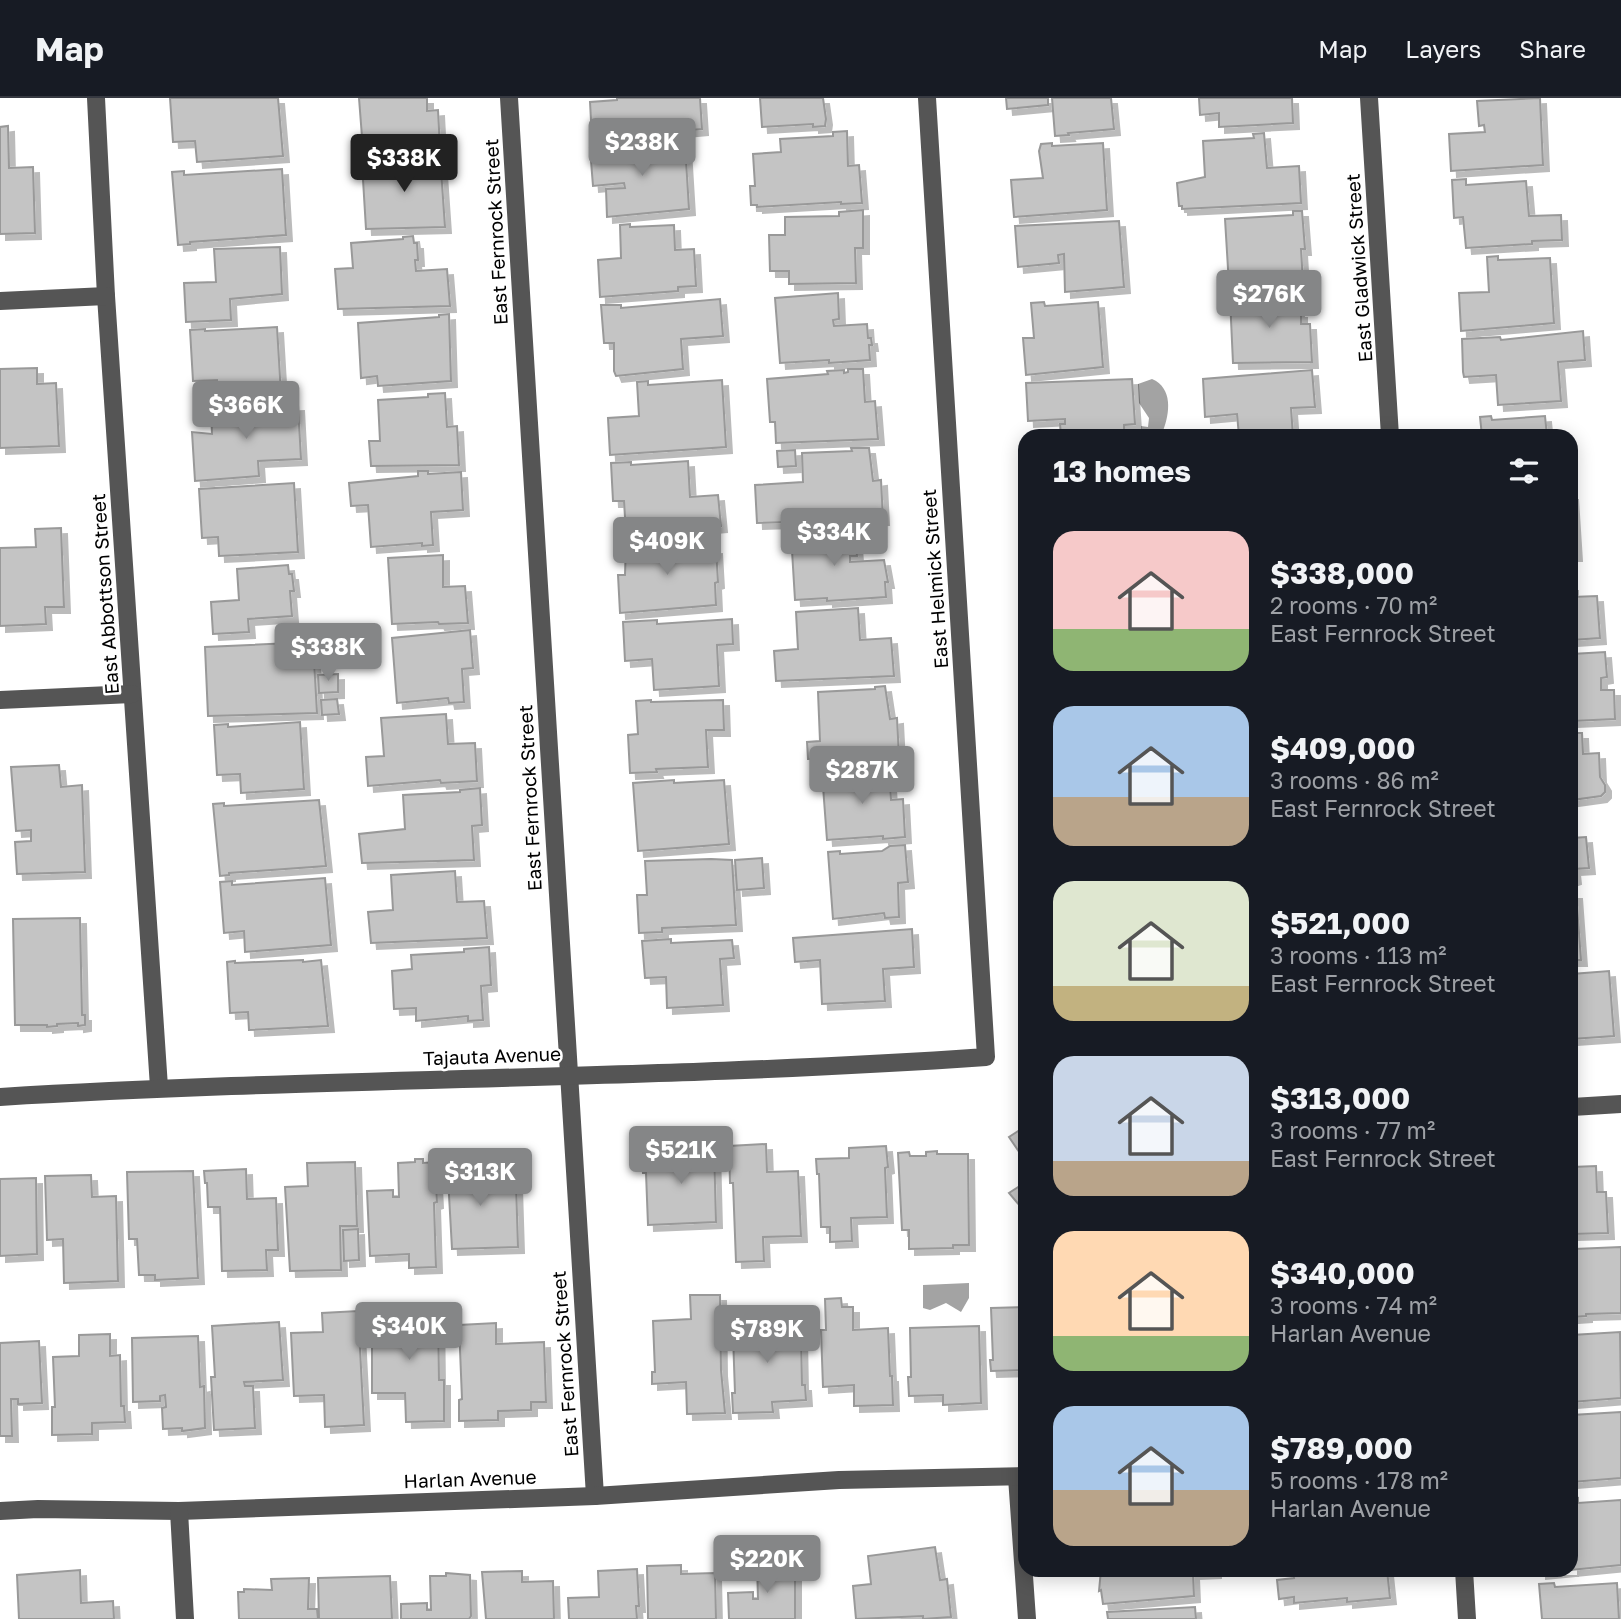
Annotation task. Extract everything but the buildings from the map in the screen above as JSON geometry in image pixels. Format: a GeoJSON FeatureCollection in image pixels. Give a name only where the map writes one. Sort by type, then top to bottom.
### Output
{"type":"FeatureCollection","features":[{"type":"Feature","properties":{"kind":"street","name":"East Abbottson Street"},"geometry":{"type":"LineString","coordinates":[[96,98],[106,296],[159,1087]]}},
{"type":"Feature","properties":{"kind":"street","name":"East Fernrock Street"},"geometry":{"type":"LineString","coordinates":[[509,98],[595,1496]]}},
{"type":"Feature","properties":{"kind":"street","name":"East Helmick Street"},"geometry":{"type":"LineString","coordinates":[[927,98],[986,1057]]}},
{"type":"Feature","properties":{"kind":"street","name":"East Gladwick Street"},"geometry":{"type":"LineString","coordinates":[[1369,98],[1390,429]]}},
{"type":"Feature","properties":{"kind":"street"},"geometry":{"type":"LineString","coordinates":[[0,300],[106,296]]}},
{"type":"Feature","properties":{"kind":"street"},"geometry":{"type":"LineString","coordinates":[[0,700],[132,694]]}},
{"type":"Feature","properties":{"kind":"street","name":"Tajauta Avenue"},"geometry":{"type":"LineString","coordinates":[[0,1097],[159,1087],[825,1068],[986,1057]]}},
{"type":"Feature","properties":{"kind":"street"},"geometry":{"type":"LineString","coordinates":[[1578,1107],[1621,1104]]}},
{"type":"Feature","properties":{"kind":"street","name":"Harlan Avenue"},"geometry":{"type":"LineString","coordinates":[[0,1511],[179,1511],[595,1496],[839,1480],[1018,1476]]}},
{"type":"Feature","properties":{"kind":"street"},"geometry":{"type":"LineString","coordinates":[[179,1511],[185,1619]]}},
{"type":"Feature","properties":{"kind":"street"},"geometry":{"type":"LineString","coordinates":[[1025,1577],[1027,1619]]}},
{"type":"Feature","properties":{"kind":"street"},"geometry":{"type":"LineString","coordinates":[[1464,1577],[1467,1619]]}},
{"type":"Feature","properties":{"kind":"shaded area"},"geometry":{"type":"Polygon","coordinates":[[[1152,379],[1164,388],[1168,409],[1164,429],[1141,429],[1141,426],[1148,427],[1149,418],[1139,403],[1138,384],[1152,379]]]}},
{"type":"Feature","properties":{"kind":"shaded area"},"geometry":{"type":"Polygon","coordinates":[[[969,1283],[969,1298],[961,1312],[946,1303],[930,1310],[923,1308],[923,1285],[969,1283]]]}}]}
